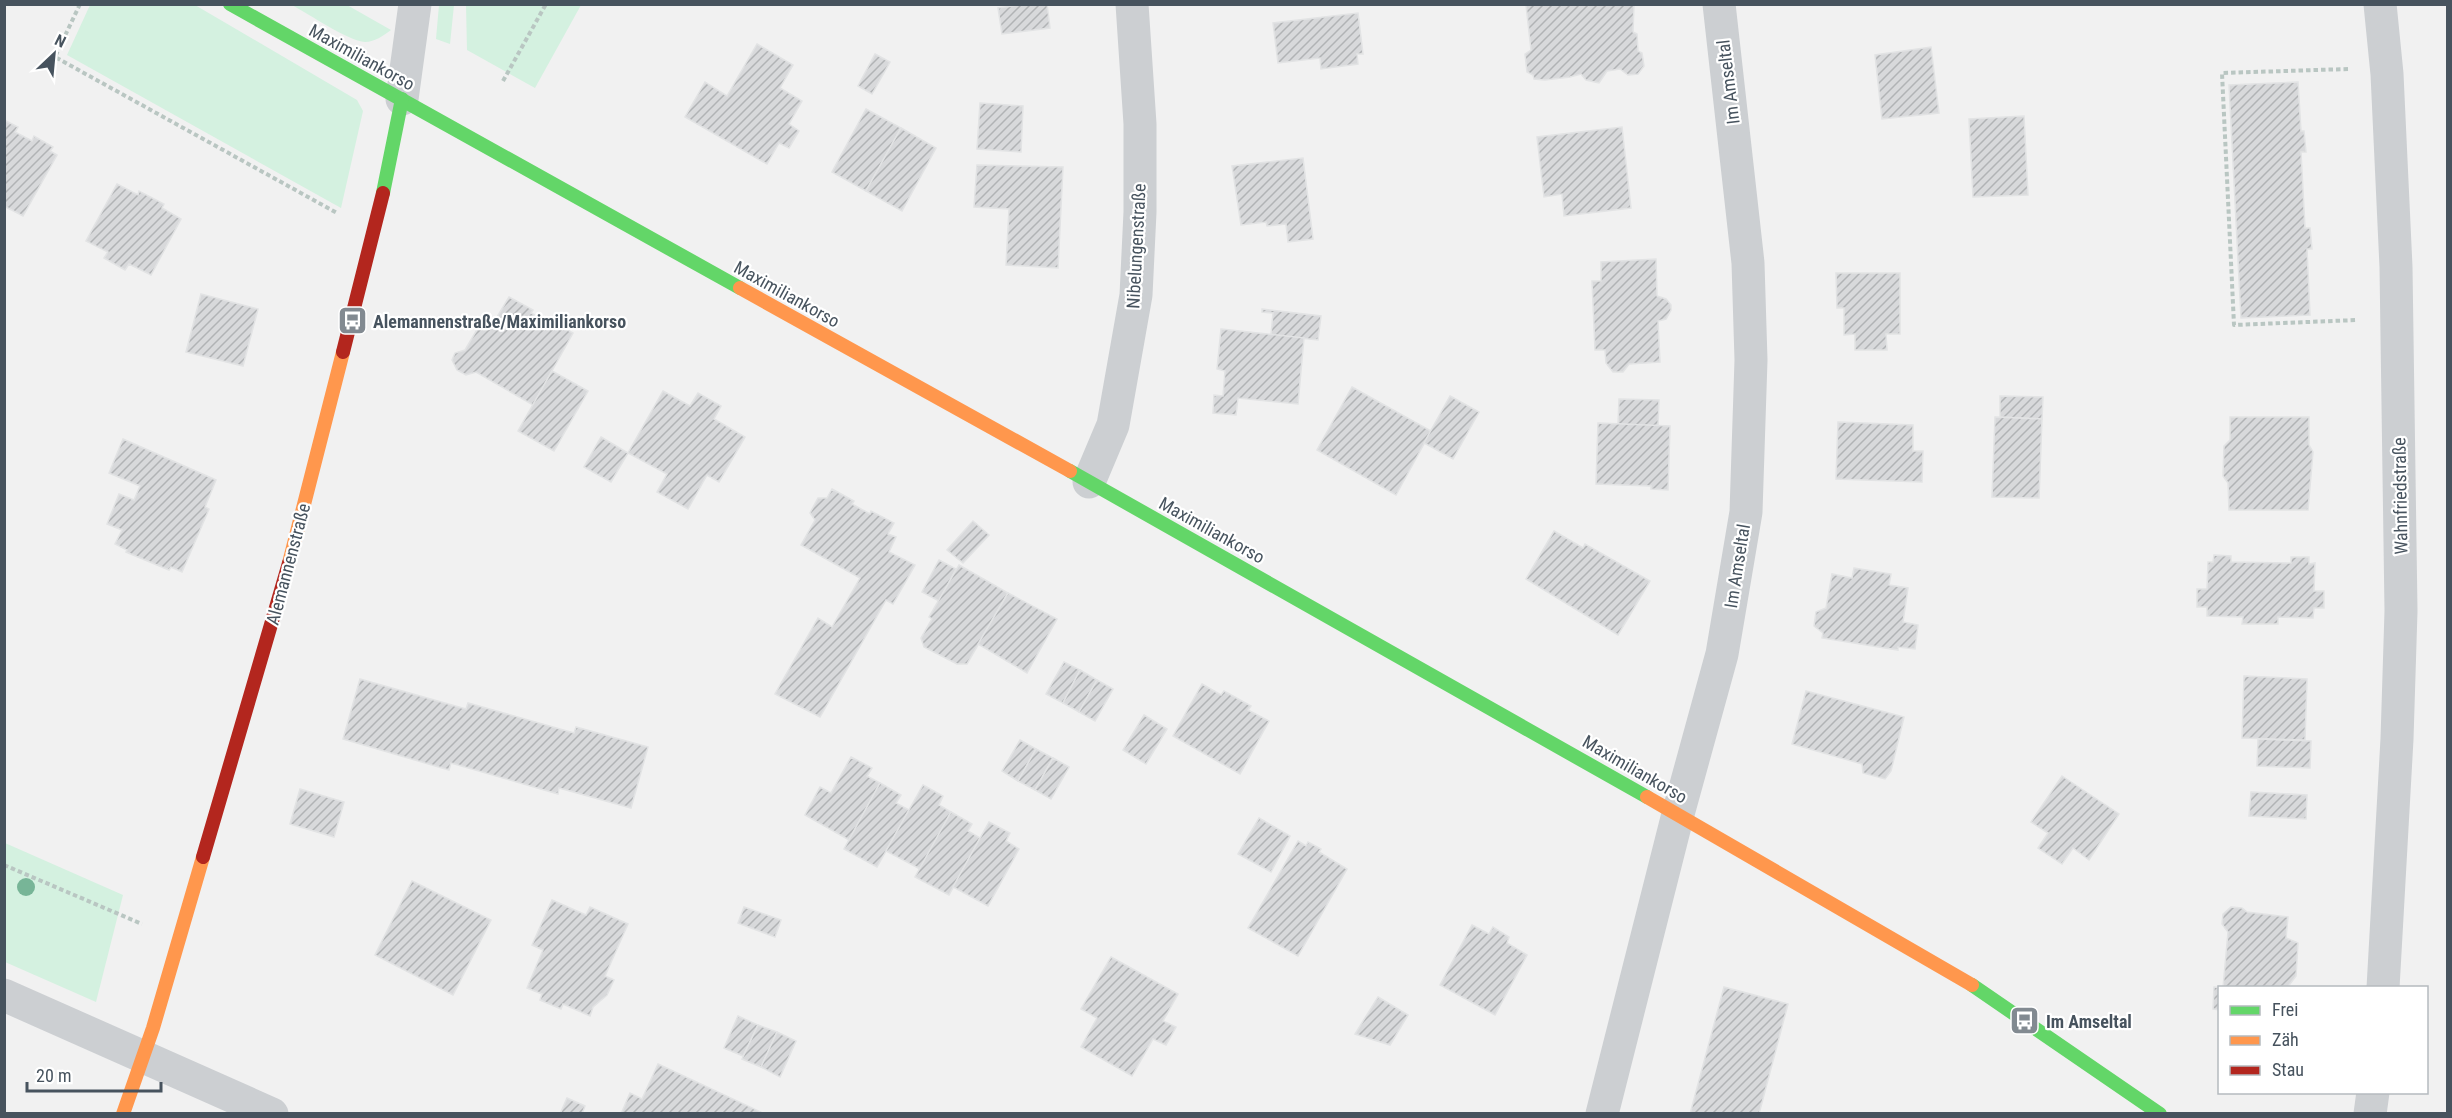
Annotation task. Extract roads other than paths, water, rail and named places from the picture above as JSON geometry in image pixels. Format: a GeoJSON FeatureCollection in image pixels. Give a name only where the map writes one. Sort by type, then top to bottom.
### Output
{"type":"FeatureCollection","features":[{"type":"Feature","properties":{"kind":"street","name":"Maximiliankorso"},"geometry":{"type":"LineString","coordinates":[[230,4],[402,99],[467,138],[1089,482],[1678,814],[1970,984],[2160,1113]]}},
{"type":"Feature","properties":{"kind":"street","name":"Alemannenstraße"},"geometry":{"type":"LineString","coordinates":[[123,1113],[144,1057],[285,580],[391,159],[415,4]]}},
{"type":"Feature","properties":{"kind":"street","name":"Nibelungenstraße"},"geometry":{"type":"LineString","coordinates":[[1089,482],[1113,425],[1137,296],[1140,124],[1132,4]]}},
{"type":"Feature","properties":{"kind":"street","name":"Im Amseltal"},"geometry":{"type":"LineString","coordinates":[[1602,1113],[1678,814],[1722,654],[1746,512],[1751,360],[1748,263],[1719,4]]}},
{"type":"Feature","properties":{"kind":"street","name":"Wahnfriedstraße"},"geometry":{"type":"LineString","coordinates":[[2379,4],[2386,74],[2396,267],[2401,611],[2397,739],[2383,986]]}},
{"type":"Feature","properties":{"kind":"street"},"geometry":{"type":"LineString","coordinates":[[4,994],[272,1113]]}},
{"type":"Feature","properties":{"kind":"street"},"geometry":{"type":"LineString","coordinates":[[2370,1113],[2373,1094]]}},
{"type":"Feature","properties":{"kind":"place","name":"Alemannenstraße/Maximiliankorso"},"geometry":{"type":"Point","coordinates":[352,321]}},
{"type":"Feature","properties":{"kind":"place","name":"Im Amseltal"},"geometry":{"type":"Point","coordinates":[2025,1021]}}]}
